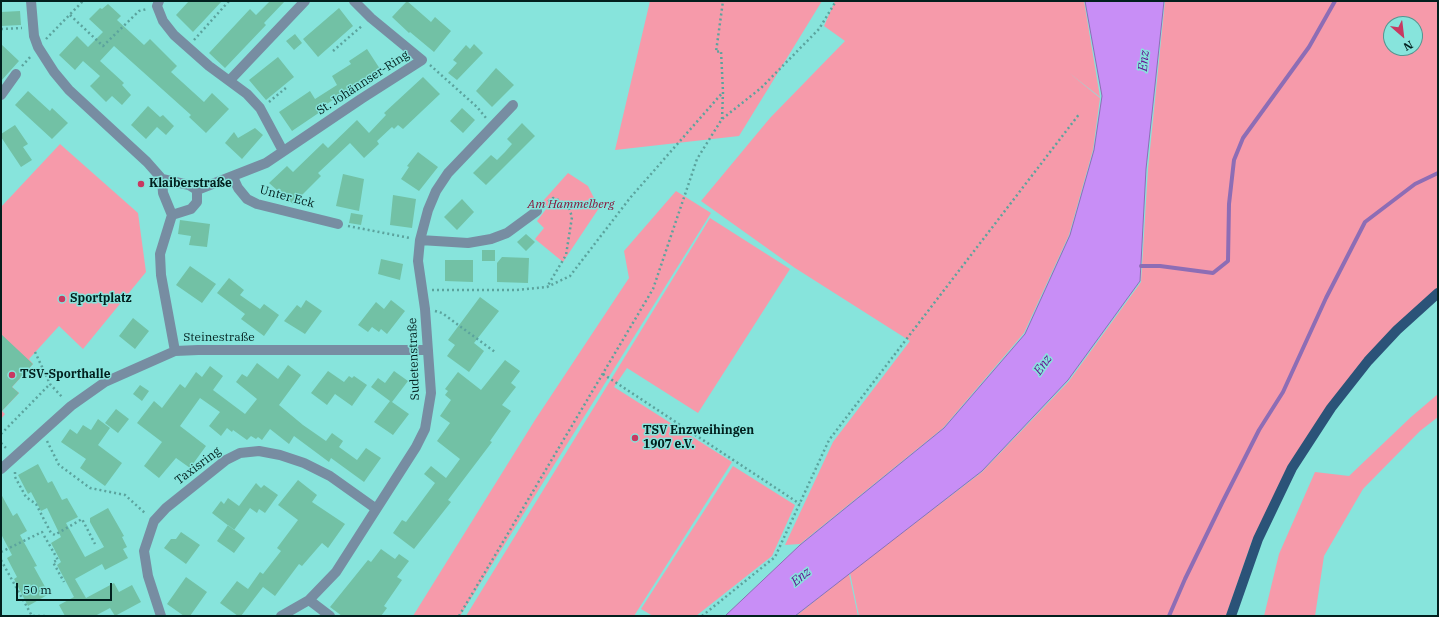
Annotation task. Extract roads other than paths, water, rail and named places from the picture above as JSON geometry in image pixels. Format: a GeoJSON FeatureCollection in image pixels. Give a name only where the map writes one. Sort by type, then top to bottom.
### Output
{"type":"FeatureCollection","features":[{"type":"Feature","properties":{"kind":"main road"},"geometry":{"type":"LineString","coordinates":[[1231,616],[1258,539],[1296,462],[1324,418],[1368,361],[1402,326],[1438,293]]}},
{"type":"Feature","properties":{"kind":"street"},"geometry":{"type":"LineString","coordinates":[[31,1],[33,26],[38,47],[54,72],[69,90],[147,162],[162,179],[189,185],[197,190]]}},
{"type":"Feature","properties":{"kind":"street"},"geometry":{"type":"LineString","coordinates":[[230,80],[305,1]]}},
{"type":"Feature","properties":{"kind":"street","name":"St. Johännser-Ring"},"geometry":{"type":"LineString","coordinates":[[233,177],[266,163],[361,98],[422,60],[371,18],[354,1]]}},
{"type":"Feature","properties":{"kind":"street"},"geometry":{"type":"LineString","coordinates":[[158,3],[163,22],[174,35],[187,48],[247,94],[260,108],[283,151]]}},
{"type":"Feature","properties":{"kind":"street"},"geometry":{"type":"LineString","coordinates":[[1,95],[16,74]]}},
{"type":"Feature","properties":{"kind":"street","name":"Sudetenstraße"},"geometry":{"type":"LineString","coordinates":[[281,616],[309,600],[336,572],[375,508],[416,448],[425,429],[431,393],[425,309],[421,290],[418,261],[420,240],[428,210],[436,191],[448,173],[513,105]]}},
{"type":"Feature","properties":{"kind":"street"},"geometry":{"type":"LineString","coordinates":[[197,190],[233,177]]}},
{"type":"Feature","properties":{"kind":"street","name":"Unter Eck"},"geometry":{"type":"LineString","coordinates":[[233,177],[238,188],[247,199],[257,204],[338,224]]}},
{"type":"Feature","properties":{"kind":"street"},"geometry":{"type":"LineString","coordinates":[[162,179],[163,193],[172,215],[160,254],[162,275],[175,352]]}},
{"type":"Feature","properties":{"kind":"street"},"geometry":{"type":"LineString","coordinates":[[172,215],[190,209],[197,202],[197,190]]}},
{"type":"Feature","properties":{"kind":"street"},"geometry":{"type":"LineString","coordinates":[[420,240],[468,243],[491,239],[507,233],[537,211]]}},
{"type":"Feature","properties":{"kind":"street","name":"Steinestraße"},"geometry":{"type":"LineString","coordinates":[[1,469],[71,406],[105,382],[175,352],[198,350],[428,350]]}},
{"type":"Feature","properties":{"kind":"street","name":"Taxisring"},"geometry":{"type":"LineString","coordinates":[[161,616],[148,576],[144,550],[154,521],[166,508],[226,460],[240,453],[259,451],[280,455],[304,463],[330,476],[375,508]]}},
{"type":"Feature","properties":{"kind":"street"},"geometry":{"type":"LineString","coordinates":[[309,600],[330,616]]}},
{"type":"Feature","properties":{"kind":"water","name":"Enz"},"geometry":{"type":"Polygon","coordinates":[[[1085,1],[1164,1],[1146,169],[1140,281],[1068,380],[982,471],[795,616],[725,616],[800,545],[944,428],[1025,334],[1070,235],[1094,150],[1102,96],[1085,1]]]}},
{"type":"Feature","properties":{"kind":"waterway"},"geometry":{"type":"LineString","coordinates":[[1141,266],[1160,266],[1213,273],[1228,261],[1229,204],[1234,160],[1243,138],[1309,47],[1335,1]]}},
{"type":"Feature","properties":{"kind":"waterway"},"geometry":{"type":"LineString","coordinates":[[1169,616],[1185,579],[1222,503],[1259,430],[1283,392],[1326,298],[1365,222],[1415,184],[1438,173]]}},
{"type":"Feature","properties":{"kind":"place","name":"Klaiberstraße"},"geometry":{"type":"Point","coordinates":[141,184]}},
{"type":"Feature","properties":{"kind":"place","name":"Sportplatz"},"geometry":{"type":"Point","coordinates":[62,299]}},
{"type":"Feature","properties":{"kind":"place","name":"TSV-Sporthalle"},"geometry":{"type":"Point","coordinates":[12,375]}},
{"type":"Feature","properties":{"kind":"place","name":"TSV Enzweihingen 1907 e.V."},"geometry":{"type":"Point","coordinates":[635,438]}},
{"type":"Feature","properties":{"kind":"park label","name":"Am Hammelberg"},"geometry":{"type":"Point","coordinates":[571,205]}}]}
